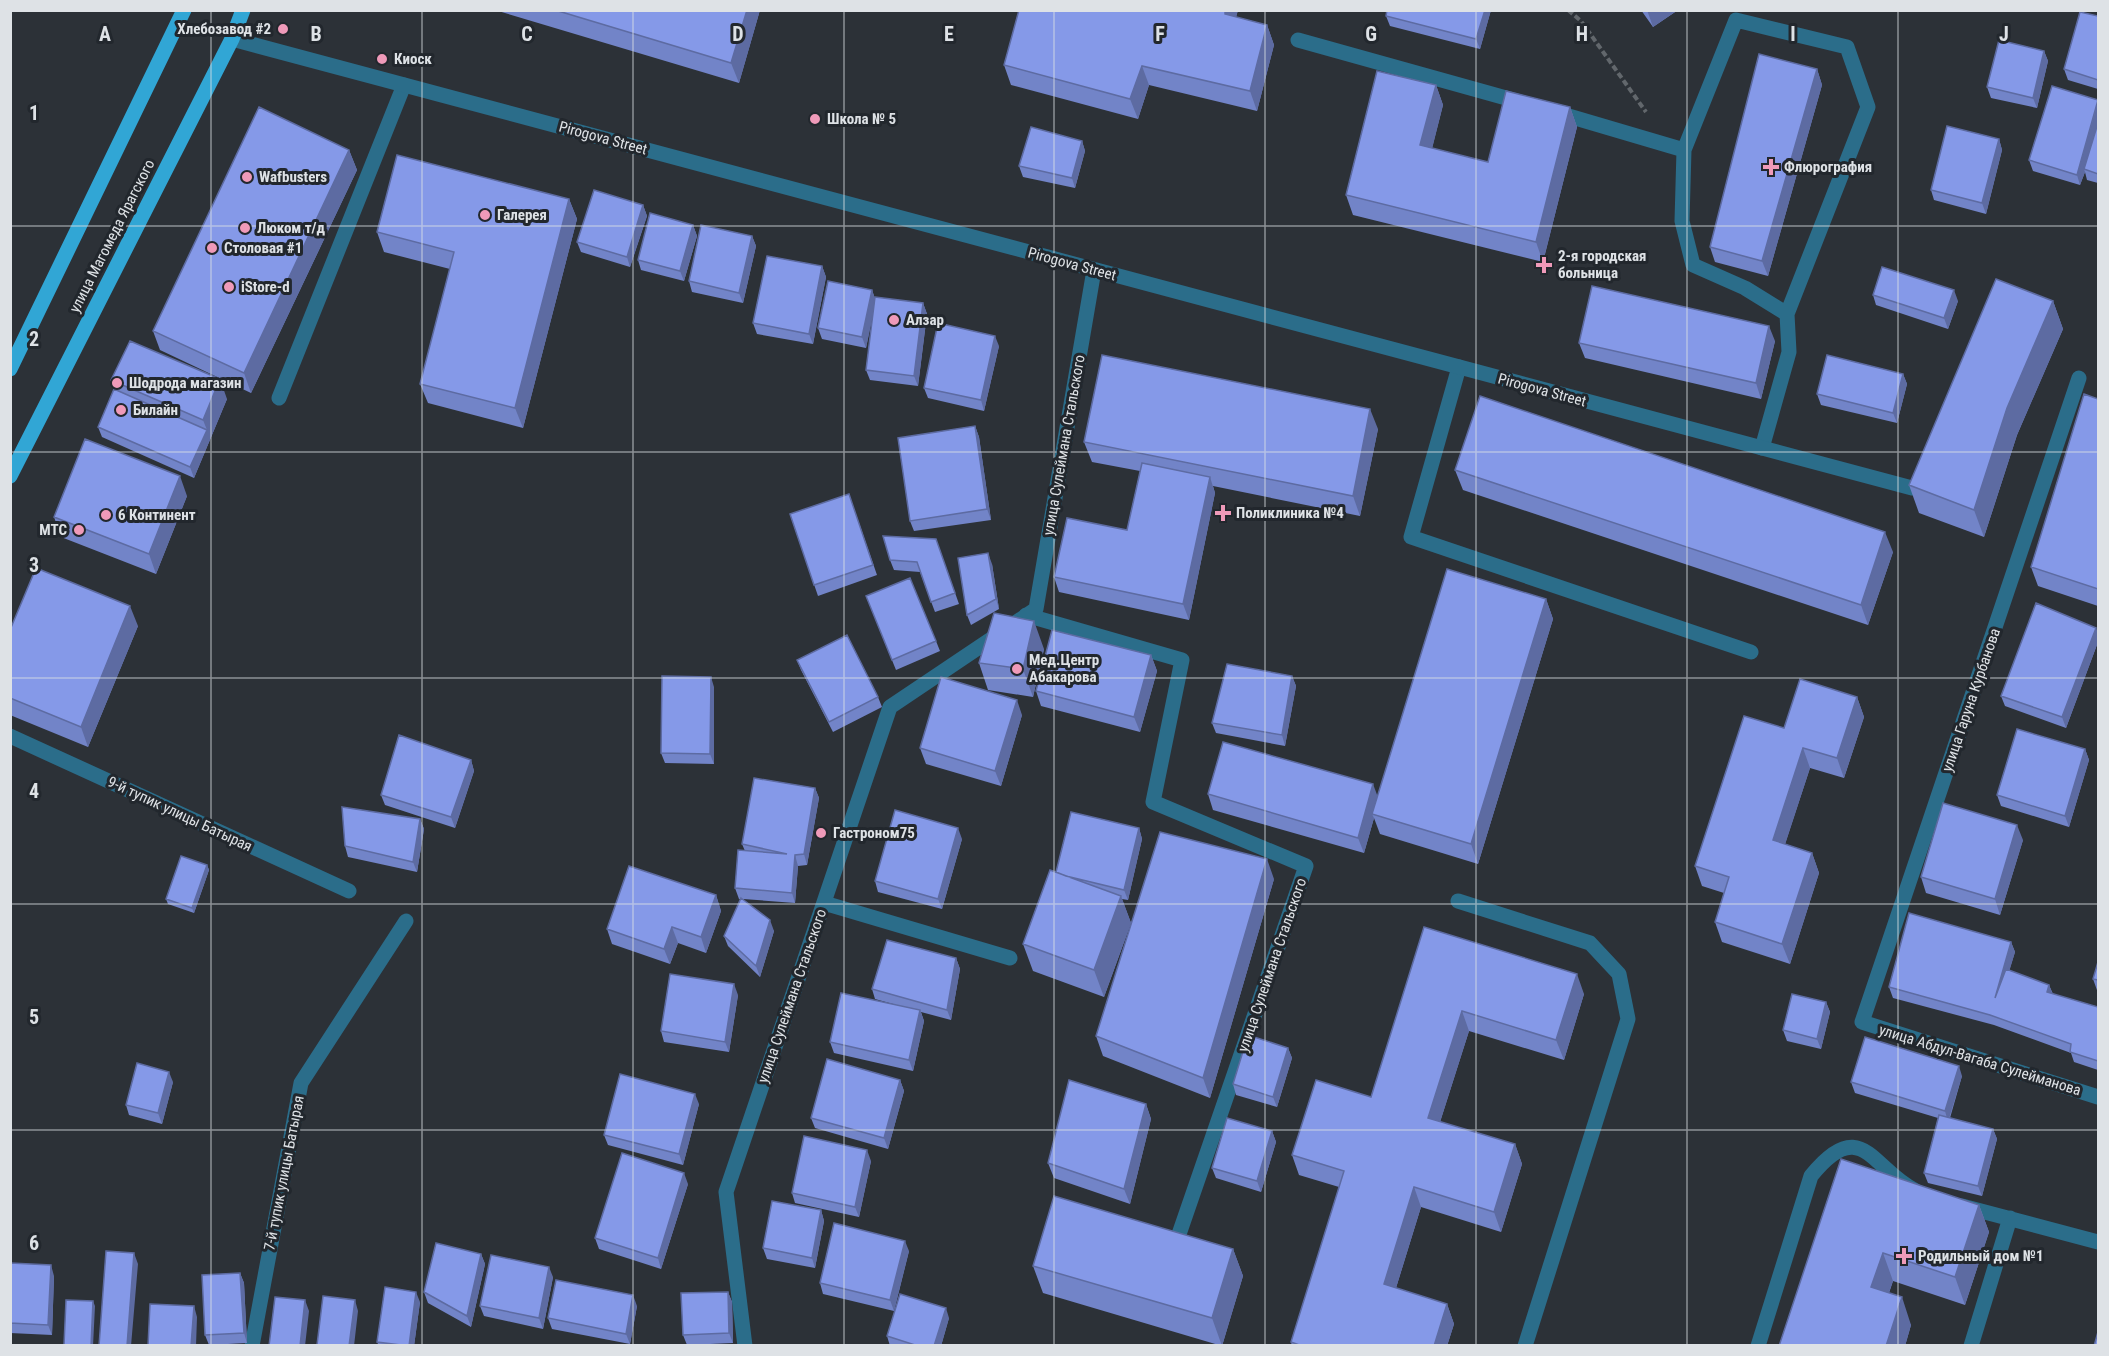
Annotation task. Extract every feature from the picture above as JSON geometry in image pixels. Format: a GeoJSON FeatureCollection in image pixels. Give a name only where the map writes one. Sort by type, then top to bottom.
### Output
{"type":"FeatureCollection","features":[{"type":"Feature","properties":{"kind":"main road"},"geometry":{"type":"LineString","coordinates":[[10,369],[184,10]]}},
{"type":"Feature","properties":{"kind":"main road","name":"улица Магомеда Ярагского"},"geometry":{"type":"LineString","coordinates":[[10,476],[232,39],[243,10]]}},
{"type":"Feature","properties":{"kind":"street"},"geometry":{"type":"LineString","coordinates":[[1762,448],[1789,352],[1787,314],[1868,107],[1847,48],[1734,15],[1684,150],[1682,221],[1693,265],[1746,288],[1787,314]]}},
{"type":"Feature","properties":{"kind":"street","name":"Pirogova Street"},"geometry":{"type":"LineString","coordinates":[[232,39],[1912,488]]}},
{"type":"Feature","properties":{"kind":"street"},"geometry":{"type":"LineString","coordinates":[[1298,40],[1684,150]]}},
{"type":"Feature","properties":{"kind":"street"},"geometry":{"type":"LineString","coordinates":[[279,398],[404,85]]}},
{"type":"Feature","properties":{"kind":"street","name":"улица Сулеймана Стальского"},"geometry":{"type":"LineString","coordinates":[[745,1346],[726,1192],[890,707],[1036,609],[1094,270]]}},
{"type":"Feature","properties":{"kind":"street"},"geometry":{"type":"LineString","coordinates":[[1459,367],[1411,537],[1751,652]]}},
{"type":"Feature","properties":{"kind":"street","name":"улица Гаруна Курбанова"},"geometry":{"type":"LineString","coordinates":[[1862,1022],[2079,378]]}},
{"type":"Feature","properties":{"kind":"street","name":"улица Сулеймана Стальского"},"geometry":{"type":"LineString","coordinates":[[1026,615],[1182,660],[1153,802],[1306,866],[1177,1239]]}},
{"type":"Feature","properties":{"kind":"street","name":"9-й тупик улицы Батырая"},"geometry":{"type":"LineString","coordinates":[[10,736],[349,891]]}},
{"type":"Feature","properties":{"kind":"street"},"geometry":{"type":"LineString","coordinates":[[1458,901],[1590,943],[1619,974],[1629,1019],[1525,1346]]}},
{"type":"Feature","properties":{"kind":"street"},"geometry":{"type":"LineString","coordinates":[[824,903],[1010,958]]}},
{"type":"Feature","properties":{"kind":"street","name":"7-й тупик улицы Батырая"},"geometry":{"type":"LineString","coordinates":[[252,1346],[301,1083],[406,921]]}},
{"type":"Feature","properties":{"kind":"street","name":"улица Абдул-Вагаба Сулейманова"},"geometry":{"type":"LineString","coordinates":[[1862,1022],[2098,1097]]}},
{"type":"Feature","properties":{"kind":"street"},"geometry":{"type":"LineString","coordinates":[[1758,1346],[1811,1176],[1828,1155],[1848,1148],[1871,1153],[1913,1190],[2098,1242]]}},
{"type":"Feature","properties":{"kind":"street"},"geometry":{"type":"LineString","coordinates":[[1971,1346],[2010,1218]]}},
{"type":"Feature","properties":{"kind":"path"},"geometry":{"type":"LineString","coordinates":[[1568,10],[1581,21],[1669,145]]}},
{"type":"Feature","properties":{"kind":"building"},"geometry":{"type":"Polygon","coordinates":[[[555,10],[747,10],[731,63],[555,10]]]}},
{"type":"Feature","properties":{"kind":"building"},"geometry":{"type":"Polygon","coordinates":[[[1019,10],[1225,10],[1225,14],[1267,25],[1250,91],[1142,66],[1130,99],[1004,65],[1019,10]]]}},
{"type":"Feature","properties":{"kind":"building"},"geometry":{"type":"Polygon","coordinates":[[[1387,10],[1485,10],[1476,39],[1386,16],[1387,10]]]}},
{"type":"Feature","properties":{"kind":"building"},"geometry":{"type":"Polygon","coordinates":[[[2080,12],[2098,16],[2098,80],[2064,69],[2080,12]]]}},
{"type":"Feature","properties":{"kind":"building"},"geometry":{"type":"Polygon","coordinates":[[[1999,40],[2044,51],[2033,98],[1987,87],[1999,40]]]}},
{"type":"Feature","properties":{"kind":"building"},"geometry":{"type":"Polygon","coordinates":[[[1759,54],[1817,69],[1762,261],[1710,247],[1759,54]]]}},
{"type":"Feature","properties":{"kind":"building"},"geometry":{"type":"Polygon","coordinates":[[[1377,71],[1436,85],[1420,145],[1488,162],[1506,91],[1570,107],[1536,242],[1346,195],[1377,71]]]}},
{"type":"Feature","properties":{"kind":"building"},"geometry":{"type":"Polygon","coordinates":[[[2052,86],[2098,100],[2077,175],[2029,160],[2052,86]]]}},
{"type":"Feature","properties":{"kind":"building"},"geometry":{"type":"Polygon","coordinates":[[[259,107],[349,150],[244,373],[153,331],[259,107]]]}},
{"type":"Feature","properties":{"kind":"building"},"geometry":{"type":"Polygon","coordinates":[[[2098,123],[2098,174],[2084,169],[2098,123]]]}},
{"type":"Feature","properties":{"kind":"building"},"geometry":{"type":"Polygon","coordinates":[[[1947,126],[1999,139],[1982,203],[1931,190],[1947,126]]]}},
{"type":"Feature","properties":{"kind":"building"},"geometry":{"type":"Polygon","coordinates":[[[1031,127],[1082,141],[1072,178],[1019,166],[1031,127]]]}},
{"type":"Feature","properties":{"kind":"building"},"geometry":{"type":"Polygon","coordinates":[[[397,155],[569,199],[515,408],[420,384],[454,252],[377,232],[397,155]]]}},
{"type":"Feature","properties":{"kind":"building"},"geometry":{"type":"Polygon","coordinates":[[[594,190],[643,205],[627,257],[577,242],[594,190]]]}},
{"type":"Feature","properties":{"kind":"building"},"geometry":{"type":"Polygon","coordinates":[[[650,213],[693,225],[680,271],[638,260],[650,213]]]}},
{"type":"Feature","properties":{"kind":"building"},"geometry":{"type":"Polygon","coordinates":[[[701,225],[752,236],[739,293],[689,281],[701,225]]]}},
{"type":"Feature","properties":{"kind":"building"},"geometry":{"type":"Polygon","coordinates":[[[767,256],[822,266],[809,334],[753,323],[767,256]]]}},
{"type":"Feature","properties":{"kind":"building"},"geometry":{"type":"Polygon","coordinates":[[[1882,267],[1954,290],[1944,318],[1873,295],[1882,267]]]}},
{"type":"Feature","properties":{"kind":"building"},"geometry":{"type":"Polygon","coordinates":[[[1996,279],[2053,301],[2007,408],[1974,510],[1909,485],[1996,279]]]}},
{"type":"Feature","properties":{"kind":"building"},"geometry":{"type":"Polygon","coordinates":[[[828,281],[872,290],[862,337],[818,328],[828,281]]]}},
{"type":"Feature","properties":{"kind":"building"},"geometry":{"type":"Polygon","coordinates":[[[1592,286],[1769,326],[1756,383],[1579,343],[1592,286]]]}},
{"type":"Feature","properties":{"kind":"building"},"geometry":{"type":"Polygon","coordinates":[[[875,297],[923,303],[914,376],[866,370],[875,297]]]}},
{"type":"Feature","properties":{"kind":"building"},"geometry":{"type":"Polygon","coordinates":[[[938,323],[995,336],[981,400],[924,388],[938,323]]]}},
{"type":"Feature","properties":{"kind":"building"},"geometry":{"type":"Polygon","coordinates":[[[130,341],[220,379],[203,420],[111,380],[130,341]]]}},
{"type":"Feature","properties":{"kind":"building"},"geometry":{"type":"Polygon","coordinates":[[[1102,355],[1370,409],[1353,496],[1084,442],[1102,355]]]}},
{"type":"Feature","properties":{"kind":"building"},"geometry":{"type":"Polygon","coordinates":[[[1827,355],[1903,374],[1893,413],[1817,394],[1827,355]]]}},
{"type":"Feature","properties":{"kind":"building"},"geometry":{"type":"Polygon","coordinates":[[[114,389],[207,430],[190,467],[98,427],[114,389]]]}},
{"type":"Feature","properties":{"kind":"building"},"geometry":{"type":"Polygon","coordinates":[[[2084,394],[2098,399],[2098,589],[2031,567],[2084,394]]]}},
{"type":"Feature","properties":{"kind":"building"},"geometry":{"type":"Polygon","coordinates":[[[1480,396],[1885,532],[1861,605],[1455,470],[1480,396]]]}},
{"type":"Feature","properties":{"kind":"building"},"geometry":{"type":"Polygon","coordinates":[[[975,426],[987,509],[910,521],[898,438],[975,426]]]}},
{"type":"Feature","properties":{"kind":"building"},"geometry":{"type":"Polygon","coordinates":[[[85,439],[180,476],[149,554],[54,517],[85,439]]]}},
{"type":"Feature","properties":{"kind":"building"},"geometry":{"type":"Polygon","coordinates":[[[1142,463],[1210,477],[1183,604],[1054,577],[1067,518],[1127,530],[1142,463]]]}},
{"type":"Feature","properties":{"kind":"building"},"geometry":{"type":"Polygon","coordinates":[[[849,494],[873,565],[814,585],[790,514],[849,494]]]}},
{"type":"Feature","properties":{"kind":"building"},"geometry":{"type":"Polygon","coordinates":[[[883,536],[936,539],[955,593],[931,602],[917,562],[890,560],[883,536]]]}},
{"type":"Feature","properties":{"kind":"building"},"geometry":{"type":"Polygon","coordinates":[[[988,553],[996,599],[967,615],[958,558],[988,553]]]}},
{"type":"Feature","properties":{"kind":"building"},"geometry":{"type":"Polygon","coordinates":[[[36,568],[130,606],[81,727],[10,698],[10,630],[36,568]]]}},
{"type":"Feature","properties":{"kind":"building"},"geometry":{"type":"Polygon","coordinates":[[[1447,569],[1546,599],[1471,844],[1372,814],[1447,569]]]}},
{"type":"Feature","properties":{"kind":"building"},"geometry":{"type":"Polygon","coordinates":[[[910,578],[936,641],[892,660],[866,596],[910,578]]]}},
{"type":"Feature","properties":{"kind":"building"},"geometry":{"type":"Polygon","coordinates":[[[2036,603],[2096,628],[2062,717],[2001,696],[2036,603]]]}},
{"type":"Feature","properties":{"kind":"building"},"geometry":{"type":"Polygon","coordinates":[[[994,613],[1034,621],[1023,669],[979,663],[994,613]]]}},
{"type":"Feature","properties":{"kind":"building"},"geometry":{"type":"Polygon","coordinates":[[[1052,630],[1151,655],[1134,717],[1036,691],[1052,630]]]}},
{"type":"Feature","properties":{"kind":"building"},"geometry":{"type":"Polygon","coordinates":[[[847,635],[878,697],[829,722],[797,660],[847,635]]]}},
{"type":"Feature","properties":{"kind":"building"},"geometry":{"type":"Polygon","coordinates":[[[1227,664],[1292,676],[1282,735],[1212,723],[1227,664]]]}},
{"type":"Feature","properties":{"kind":"building"},"geometry":{"type":"Polygon","coordinates":[[[662,676],[711,677],[710,754],[661,753],[662,676]]]}},
{"type":"Feature","properties":{"kind":"building"},"geometry":{"type":"Polygon","coordinates":[[[941,677],[1017,700],[995,771],[920,748],[941,677]]]}},
{"type":"Feature","properties":{"kind":"building"},"geometry":{"type":"Polygon","coordinates":[[[1800,679],[1857,697],[1837,758],[1803,748],[1773,840],[1812,853],[1782,944],[1715,922],[1729,877],[1695,866],[1744,716],[1784,728],[1800,679]]]}},
{"type":"Feature","properties":{"kind":"building"},"geometry":{"type":"Polygon","coordinates":[[[2017,729],[2085,749],[2065,816],[1997,795],[2017,729]]]}},
{"type":"Feature","properties":{"kind":"building"},"geometry":{"type":"Polygon","coordinates":[[[399,735],[471,760],[451,817],[381,795],[399,735]]]}},
{"type":"Feature","properties":{"kind":"building"},"geometry":{"type":"Polygon","coordinates":[[[1223,742],[1373,784],[1358,838],[1208,794],[1223,742]]]}},
{"type":"Feature","properties":{"kind":"building"},"geometry":{"type":"Polygon","coordinates":[[[754,778],[815,788],[804,854],[795,855],[792,893],[735,888],[738,850],[787,854],[742,844],[754,778]]]}},
{"type":"Feature","properties":{"kind":"building"},"geometry":{"type":"Polygon","coordinates":[[[1943,803],[2017,825],[1995,899],[1921,877],[1943,803]]]}},
{"type":"Feature","properties":{"kind":"building"},"geometry":{"type":"Polygon","coordinates":[[[342,807],[420,819],[413,862],[345,846],[342,807]]]}},
{"type":"Feature","properties":{"kind":"building"},"geometry":{"type":"Polygon","coordinates":[[[895,810],[958,828],[938,899],[875,881],[895,810]]]}},
{"type":"Feature","properties":{"kind":"building"},"geometry":{"type":"Polygon","coordinates":[[[1071,812],[1139,828],[1124,890],[1056,872],[1071,812]]]}},
{"type":"Feature","properties":{"kind":"building"},"geometry":{"type":"Polygon","coordinates":[[[1160,832],[1267,859],[1203,1078],[1096,1036],[1160,832]]]}},
{"type":"Feature","properties":{"kind":"building"},"geometry":{"type":"Polygon","coordinates":[[[181,856],[207,865],[192,908],[166,899],[181,856]]]}},
{"type":"Feature","properties":{"kind":"building"},"geometry":{"type":"Polygon","coordinates":[[[629,866],[716,895],[701,937],[672,927],[664,949],[607,929],[629,866]]]}},
{"type":"Feature","properties":{"kind":"building"},"geometry":{"type":"Polygon","coordinates":[[[1050,870],[1121,896],[1094,970],[1023,944],[1050,870]]]}},
{"type":"Feature","properties":{"kind":"building"},"geometry":{"type":"Polygon","coordinates":[[[741,898],[770,920],[756,966],[724,936],[741,898]]]}},
{"type":"Feature","properties":{"kind":"building"},"geometry":{"type":"Polygon","coordinates":[[[1909,913],[2011,942],[1995,998],[2006,969],[2049,985],[2047,992],[2098,1007],[2098,1061],[2070,1052],[2071,1044],[1990,1015],[1889,987],[1909,913]]]}},
{"type":"Feature","properties":{"kind":"building"},"geometry":{"type":"Polygon","coordinates":[[[1424,927],[1577,974],[1556,1040],[1462,1011],[1428,1118],[1515,1144],[1494,1212],[1414,1187],[1384,1284],[1447,1304],[1434,1346],[1302,1346],[1291,1342],[1344,1171],[1292,1155],[1316,1080],[1371,1097],[1424,927]]]}},
{"type":"Feature","properties":{"kind":"building"},"geometry":{"type":"Polygon","coordinates":[[[887,940],[956,958],[947,1010],[872,989],[887,940]]]}},
{"type":"Feature","properties":{"kind":"building"},"geometry":{"type":"Polygon","coordinates":[[[2098,962],[2098,980],[2093,979],[2098,962]]]}},
{"type":"Feature","properties":{"kind":"building"},"geometry":{"type":"Polygon","coordinates":[[[670,974],[734,984],[725,1042],[661,1031],[670,974]]]}},
{"type":"Feature","properties":{"kind":"building"},"geometry":{"type":"Polygon","coordinates":[[[841,993],[920,1010],[909,1060],[830,1042],[841,993]]]}},
{"type":"Feature","properties":{"kind":"building"},"geometry":{"type":"Polygon","coordinates":[[[1792,994],[1826,1002],[1817,1039],[1783,1030],[1792,994]]]}},
{"type":"Feature","properties":{"kind":"building"},"geometry":{"type":"Polygon","coordinates":[[[1248,1035],[1288,1048],[1273,1097],[1233,1084],[1248,1035]]]}},
{"type":"Feature","properties":{"kind":"building"},"geometry":{"type":"Polygon","coordinates":[[[1865,1037],[1959,1066],[1945,1111],[1851,1082],[1865,1037]]]}},
{"type":"Feature","properties":{"kind":"building"},"geometry":{"type":"Polygon","coordinates":[[[827,1059],[900,1080],[884,1138],[811,1118],[827,1059]]]}},
{"type":"Feature","properties":{"kind":"building"},"geometry":{"type":"Polygon","coordinates":[[[137,1063],[169,1072],[158,1113],[126,1105],[137,1063]]]}},
{"type":"Feature","properties":{"kind":"building"},"geometry":{"type":"Polygon","coordinates":[[[620,1074],[695,1094],[679,1154],[604,1135],[620,1074]]]}},
{"type":"Feature","properties":{"kind":"building"},"geometry":{"type":"Polygon","coordinates":[[[1069,1080],[1146,1104],[1124,1189],[1048,1163],[1069,1080]]]}},
{"type":"Feature","properties":{"kind":"building"},"geometry":{"type":"Polygon","coordinates":[[[1939,1115],[1993,1129],[1978,1186],[1924,1173],[1939,1115]]]}},
{"type":"Feature","properties":{"kind":"building"},"geometry":{"type":"Polygon","coordinates":[[[1227,1118],[1272,1131],[1257,1181],[1212,1168],[1227,1118]]]}},
{"type":"Feature","properties":{"kind":"building"},"geometry":{"type":"Polygon","coordinates":[[[804,1136],[867,1150],[855,1207],[792,1193],[804,1136]]]}},
{"type":"Feature","properties":{"kind":"building"},"geometry":{"type":"Polygon","coordinates":[[[622,1153],[684,1173],[658,1258],[595,1238],[622,1153]]]}},
{"type":"Feature","properties":{"kind":"building","name":"Родильный дом №1"},"geometry":{"type":"Polygon","coordinates":[[[1841,1159],[1979,1205],[1955,1277],[1883,1253],[1871,1287],[1902,1297],[1886,1346],[1779,1346],[1841,1159]]]}},
{"type":"Feature","properties":{"kind":"building"},"geometry":{"type":"Polygon","coordinates":[[[1054,1196],[1233,1249],[1212,1318],[1033,1266],[1054,1196]]]}},
{"type":"Feature","properties":{"kind":"building"},"geometry":{"type":"Polygon","coordinates":[[[772,1201],[821,1210],[812,1258],[763,1248],[772,1201]]]}},
{"type":"Feature","properties":{"kind":"building"},"geometry":{"type":"Polygon","coordinates":[[[834,1223],[905,1241],[890,1300],[820,1283],[834,1223]]]}},
{"type":"Feature","properties":{"kind":"building"},"geometry":{"type":"Polygon","coordinates":[[[436,1243],[481,1254],[467,1316],[424,1292],[436,1243]]]}},
{"type":"Feature","properties":{"kind":"building"},"geometry":{"type":"Polygon","coordinates":[[[106,1251],[134,1253],[127,1346],[99,1346],[106,1251]]]}},
{"type":"Feature","properties":{"kind":"building"},"geometry":{"type":"Polygon","coordinates":[[[491,1255],[549,1267],[539,1318],[480,1306],[491,1255]]]}},
{"type":"Feature","properties":{"kind":"building"},"geometry":{"type":"Polygon","coordinates":[[[10,1263],[51,1265],[48,1325],[10,1323],[10,1263]]]}},
{"type":"Feature","properties":{"kind":"building"},"geometry":{"type":"Polygon","coordinates":[[[240,1273],[244,1333],[205,1335],[202,1275],[240,1273]]]}},
{"type":"Feature","properties":{"kind":"building"},"geometry":{"type":"Polygon","coordinates":[[[556,1280],[633,1295],[626,1334],[548,1318],[556,1280]]]}},
{"type":"Feature","properties":{"kind":"building"},"geometry":{"type":"Polygon","coordinates":[[[385,1287],[416,1292],[409,1346],[377,1342],[385,1287]]]}},
{"type":"Feature","properties":{"kind":"building"},"geometry":{"type":"Polygon","coordinates":[[[728,1292],[729,1333],[683,1335],[681,1293],[728,1292]]]}},
{"type":"Feature","properties":{"kind":"building"},"geometry":{"type":"Polygon","coordinates":[[[900,1294],[946,1308],[934,1346],[918,1346],[887,1336],[900,1294]]]}},
{"type":"Feature","properties":{"kind":"building"},"geometry":{"type":"Polygon","coordinates":[[[323,1296],[355,1300],[349,1346],[317,1345],[323,1296]]]}},
{"type":"Feature","properties":{"kind":"building"},"geometry":{"type":"Polygon","coordinates":[[[275,1297],[305,1300],[300,1346],[269,1346],[275,1297]]]}},
{"type":"Feature","properties":{"kind":"building"},"geometry":{"type":"Polygon","coordinates":[[[66,1300],[93,1301],[91,1346],[64,1345],[66,1300]]]}},
{"type":"Feature","properties":{"kind":"building"},"geometry":{"type":"Polygon","coordinates":[[[150,1304],[194,1306],[191,1346],[148,1346],[150,1304]]]}},
{"type":"Feature","properties":{"kind":"building"},"geometry":{"type":"Polygon","coordinates":[[[2098,1332],[2098,1346],[2094,1346],[2098,1332]]]}},
{"type":"Feature","properties":{"kind":"place","name":"Хлебозавод #2"},"geometry":{"type":"Point","coordinates":[283,29]}},
{"type":"Feature","properties":{"kind":"place","name":"Киоск"},"geometry":{"type":"Point","coordinates":[382,59]}},
{"type":"Feature","properties":{"kind":"place","name":"Школа № 5"},"geometry":{"type":"Point","coordinates":[815,119]}},
{"type":"Feature","properties":{"kind":"place","name":"Флюрография"},"geometry":{"type":"Point","coordinates":[1771,167]}},
{"type":"Feature","properties":{"kind":"place","name":"Wafbusters"},"geometry":{"type":"Point","coordinates":[247,177]}},
{"type":"Feature","properties":{"kind":"place","name":"Галерея"},"geometry":{"type":"Point","coordinates":[485,215]}},
{"type":"Feature","properties":{"kind":"place","name":"Люком т/д"},"geometry":{"type":"Point","coordinates":[245,228]}},
{"type":"Feature","properties":{"kind":"place","name":"Столовая #1"},"geometry":{"type":"Point","coordinates":[212,248]}},
{"type":"Feature","properties":{"kind":"place","name":"2-я городская больница"},"geometry":{"type":"Point","coordinates":[1544,265]}},
{"type":"Feature","properties":{"kind":"place","name":"iStore-d"},"geometry":{"type":"Point","coordinates":[229,287]}},
{"type":"Feature","properties":{"kind":"place","name":"Алзар"},"geometry":{"type":"Point","coordinates":[894,320]}},
{"type":"Feature","properties":{"kind":"place","name":"Шодрода магазин"},"geometry":{"type":"Point","coordinates":[117,383]}},
{"type":"Feature","properties":{"kind":"place","name":"Билайн"},"geometry":{"type":"Point","coordinates":[121,410]}},
{"type":"Feature","properties":{"kind":"place","name":"Поликлиника №4"},"geometry":{"type":"Point","coordinates":[1223,513]}},
{"type":"Feature","properties":{"kind":"place","name":"6 Континент"},"geometry":{"type":"Point","coordinates":[106,515]}},
{"type":"Feature","properties":{"kind":"place","name":"МТС"},"geometry":{"type":"Point","coordinates":[79,530]}},
{"type":"Feature","properties":{"kind":"place","name":"Мед.Центр Абакарова"},"geometry":{"type":"Point","coordinates":[1017,669]}},
{"type":"Feature","properties":{"kind":"place","name":"Гастроном75"},"geometry":{"type":"Point","coordinates":[821,833]}},
{"type":"Feature","properties":{"kind":"place","name":"Родильный дом №1"},"geometry":{"type":"Point","coordinates":[1904,1256]}}]}
